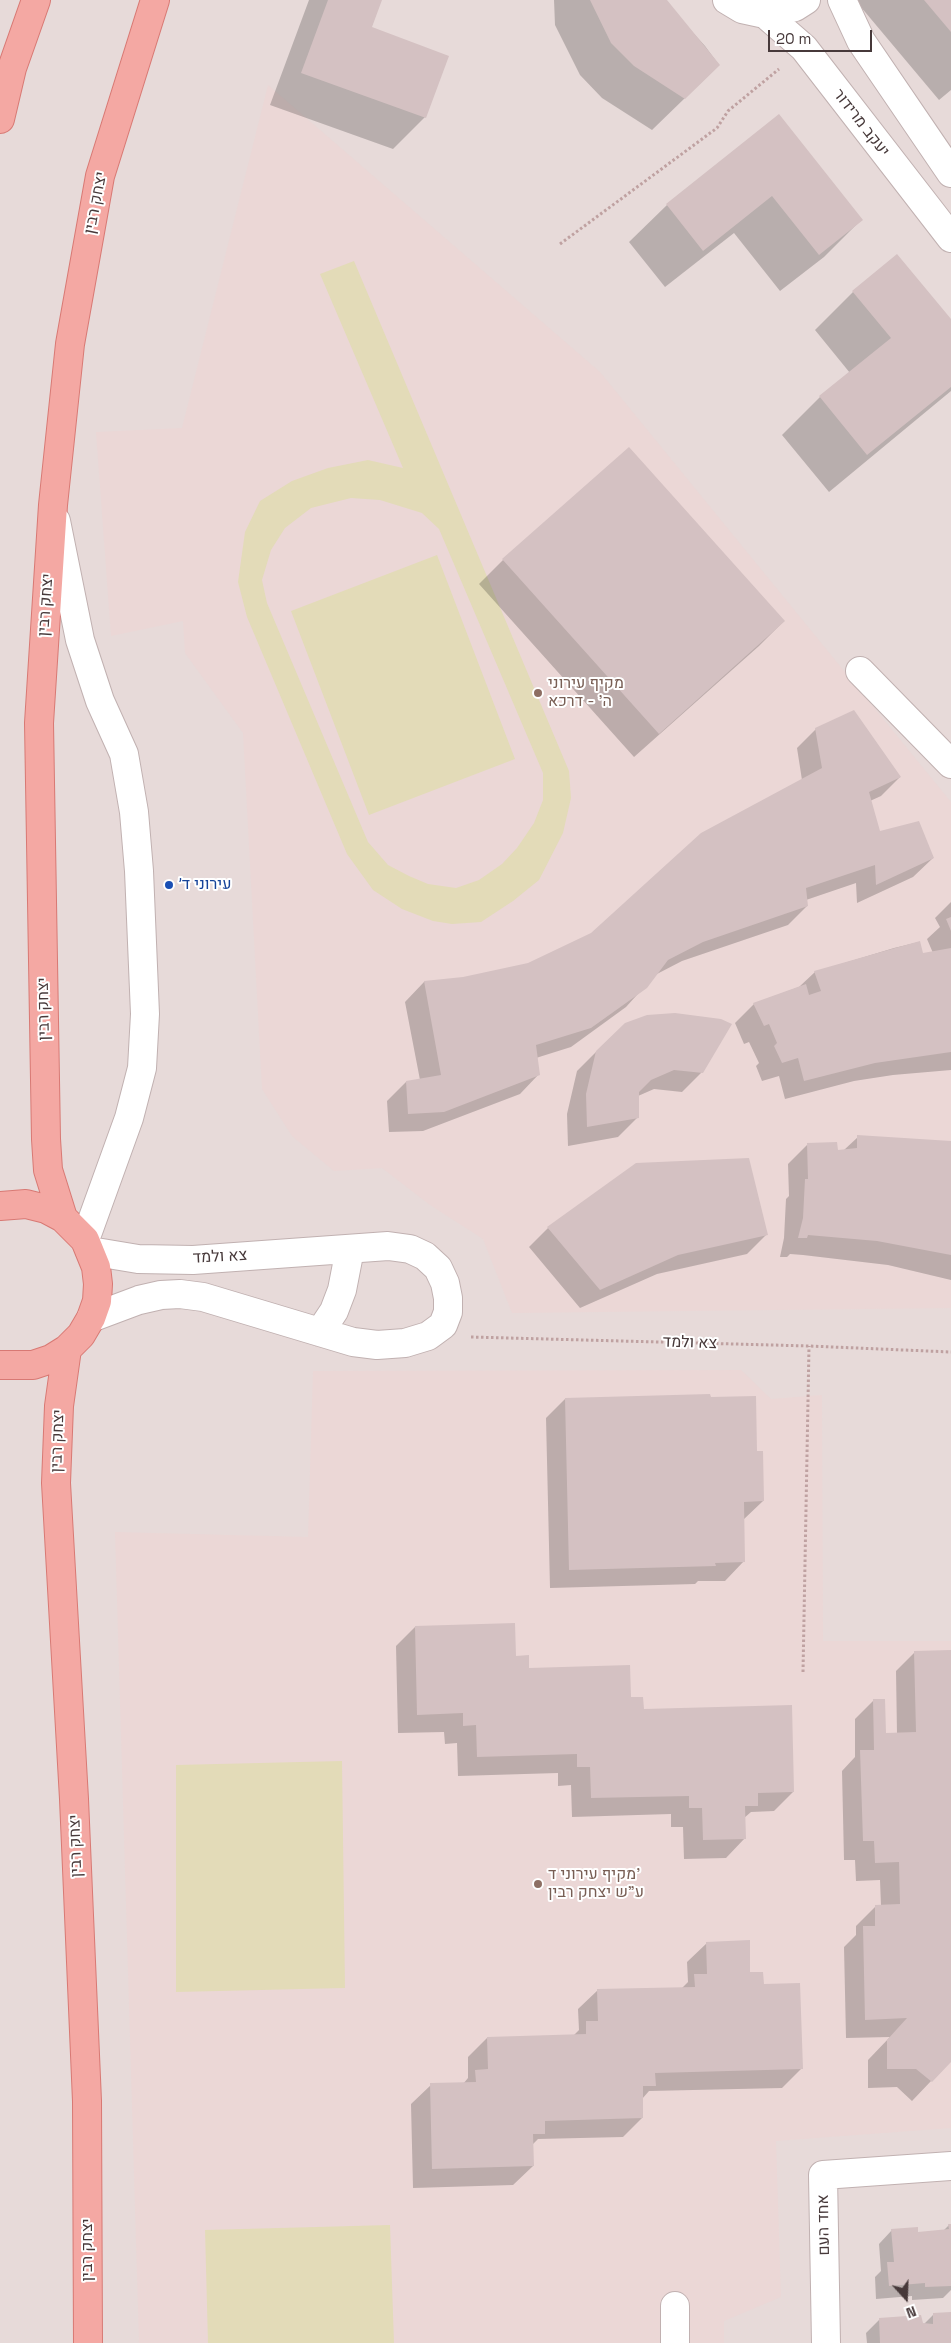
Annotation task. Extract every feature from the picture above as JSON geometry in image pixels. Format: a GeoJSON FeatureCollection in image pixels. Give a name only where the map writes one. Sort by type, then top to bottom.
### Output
{"type":"FeatureCollection","features":[{"type":"Feature","properties":{"kind":"main road"},"geometry":{"type":"LineString","coordinates":[[0,119],[12,68],[36,0]]}},
{"type":"Feature","properties":{"kind":"main road","name":"יצחק רבין"},"geometry":{"type":"LineString","coordinates":[[63,1218],[48,1170],[46,1140],[39,743],[52,505],[70,344],[100,176],[155,0]]}},
{"type":"Feature","properties":{"kind":"main road"},"geometry":{"type":"LineString","coordinates":[[0,1206],[26,1204],[46,1209],[63,1218],[88,1246],[96,1267],[98,1284],[97,1301],[91,1318],[81,1335],[67,1349],[51,1359],[33,1365],[15,1367],[0,1365]]}},
{"type":"Feature","properties":{"kind":"main road","name":"יצחק רבין"},"geometry":{"type":"LineString","coordinates":[[67,1349],[59,1406],[56,1483],[74,1809],[87,2101],[88,2343]]}},
{"type":"Feature","properties":{"kind":"street"},"geometry":{"type":"LineString","coordinates":[[727,0],[742,9],[765,14],[796,7],[806,0]]}},
{"type":"Feature","properties":{"kind":"street"},"geometry":{"type":"LineString","coordinates":[[842,0],[861,41],[951,173]]}},
{"type":"Feature","properties":{"kind":"street","name":"יעקב מרידור"},"geometry":{"type":"LineString","coordinates":[[765,14],[804,48],[951,238]]}},
{"type":"Feature","properties":{"kind":"street"},"geometry":{"type":"LineString","coordinates":[[52,505],[80,640],[100,701],[124,754],[134,812],[139,881],[145,1014],[142,1068],[129,1118],[88,1246]]}},
{"type":"Feature","properties":{"kind":"street"},"geometry":{"type":"LineString","coordinates":[[860,671],[951,764]]}},
{"type":"Feature","properties":{"kind":"street","name":"צא ולמד"},"geometry":{"type":"LineString","coordinates":[[88,1246],[138,1259],[193,1260],[388,1246],[410,1249],[426,1256],[438,1268],[447,1290],[448,1312],[443,1325],[428,1336],[405,1343],[377,1345],[353,1342],[203,1297],[180,1294],[161,1295],[139,1300],[91,1318]]}},
{"type":"Feature","properties":{"kind":"street"},"geometry":{"type":"LineString","coordinates":[[320,1332],[334,1311],[342,1290],[350,1248]]}},
{"type":"Feature","properties":{"kind":"street","name":"אחד העם"},"geometry":{"type":"LineString","coordinates":[[826,2343],[823,2175],[951,2166]]}},
{"type":"Feature","properties":{"kind":"street"},"geometry":{"type":"LineString","coordinates":[[675,2306],[675,2343]]}},
{"type":"Feature","properties":{"kind":"path"},"geometry":{"type":"LineString","coordinates":[[560,244],[717,128],[728,111],[783,66]]}},
{"type":"Feature","properties":{"kind":"path","name":"צא ולמד"},"geometry":{"type":"LineString","coordinates":[[428,1336],[808,1346],[951,1352]]}},
{"type":"Feature","properties":{"kind":"path"},"geometry":{"type":"LineString","coordinates":[[802,1672],[808,1346]]}},
{"type":"Feature","properties":{"kind":"shaded area"},"geometry":{"type":"Polygon","coordinates":[[[0,0],[951,0],[951,2343],[0,2343],[0,0]]]}},
{"type":"Feature","properties":{"kind":"shaded area","name":"מקיף עירוני ה' - דרכא"},"geometry":{"type":"Polygon","coordinates":[[[268,85],[600,372],[951,802],[951,1308],[512,1313],[483,1239],[430,1205],[382,1168],[334,1171],[292,1136],[262,1089],[243,733],[185,653],[183,621],[111,636],[96,432],[182,428],[268,85]]]}},
{"type":"Feature","properties":{"kind":"shaded area"},"geometry":{"type":"Polygon","coordinates":[[[354,261],[569,771],[571,798],[563,833],[539,880],[513,901],[481,922],[452,924],[433,921],[402,909],[373,890],[347,854],[247,617],[238,582],[245,532],[260,501],[292,481],[328,468],[368,460],[403,468],[320,274],[354,261]],[[351,498],[311,508],[285,528],[271,550],[262,580],[267,603],[368,842],[388,865],[409,876],[428,884],[456,888],[479,880],[502,864],[517,848],[534,823],[543,800],[543,773],[439,529],[422,513],[380,500],[351,498]]]}},
{"type":"Feature","properties":{"kind":"shaded area"},"geometry":{"type":"Polygon","coordinates":[[[437,555],[515,759],[369,815],[291,611],[437,555]]]}},
{"type":"Feature","properties":{"kind":"shaded area","name":"מקיף עירוני ד' ע\"ש יצחק רבין"},"geometry":{"type":"Polygon","coordinates":[[[741,1370],[771,1399],[822,1395],[823,1641],[951,1641],[951,2128],[776,2141],[781,2297],[724,2321],[724,2343],[139,2343],[115,1532],[308,1537],[313,1371],[741,1370]]]}},
{"type":"Feature","properties":{"kind":"shaded area"},"geometry":{"type":"Polygon","coordinates":[[[342,1761],[345,1988],[176,1992],[176,1765],[342,1761]]]}},
{"type":"Feature","properties":{"kind":"shaded area"},"geometry":{"type":"Polygon","coordinates":[[[390,2225],[394,2343],[208,2343],[205,2230],[390,2225]]]}},
{"type":"Feature","properties":{"kind":"building"},"geometry":{"type":"Polygon","coordinates":[[[328,0],[382,0],[372,27],[449,56],[426,118],[301,73],[328,0]]]}},
{"type":"Feature","properties":{"kind":"building"},"geometry":{"type":"Polygon","coordinates":[[[590,0],[667,0],[720,65],[685,99],[634,66],[611,43],[590,0]]]}},
{"type":"Feature","properties":{"kind":"building"},"geometry":{"type":"Polygon","coordinates":[[[924,0],[951,0],[951,32],[924,0]]]}},
{"type":"Feature","properties":{"kind":"building"},"geometry":{"type":"Polygon","coordinates":[[[779,114],[863,220],[819,255],[772,196],[703,251],[666,204],[779,114]]]}},
{"type":"Feature","properties":{"kind":"building"},"geometry":{"type":"Polygon","coordinates":[[[897,254],[951,319],[951,387],[867,455],[819,396],[891,338],[852,291],[897,254]]]}},
{"type":"Feature","properties":{"kind":"building"},"geometry":{"type":"Polygon","coordinates":[[[629,447],[785,621],[659,734],[502,559],[629,447]]]}},
{"type":"Feature","properties":{"kind":"building"},"geometry":{"type":"Polygon","coordinates":[[[854,710],[901,777],[869,792],[880,831],[919,821],[934,858],[876,885],[875,865],[806,888],[808,906],[703,942],[668,960],[647,988],[591,1028],[536,1045],[540,1075],[444,1112],[408,1114],[406,1081],[441,1075],[424,981],[463,977],[528,963],[591,933],[701,833],[822,768],[815,728],[854,710]]]}},
{"type":"Feature","properties":{"kind":"building"},"geometry":{"type":"Polygon","coordinates":[[[951,917],[951,931],[946,919],[951,917]]]}},
{"type":"Feature","properties":{"kind":"building"},"geometry":{"type":"Polygon","coordinates":[[[920,941],[923,953],[951,948],[951,1052],[875,1063],[804,1081],[798,1058],[782,1063],[774,1046],[777,1043],[769,1024],[764,1026],[753,1003],[806,984],[809,995],[821,991],[814,971],[920,941]]]}},
{"type":"Feature","properties":{"kind":"building"},"geometry":{"type":"Polygon","coordinates":[[[675,1013],[721,1019],[732,1024],[703,1073],[674,1070],[651,1080],[639,1092],[639,1118],[587,1127],[586,1094],[596,1051],[625,1023],[647,1015],[675,1013]]]}},
{"type":"Feature","properties":{"kind":"building"},"geometry":{"type":"Polygon","coordinates":[[[857,1135],[951,1141],[951,1255],[877,1241],[808,1235],[807,1238],[798,1238],[803,1218],[805,1179],[808,1179],[807,1143],[837,1142],[838,1150],[857,1148],[857,1135]]]}},
{"type":"Feature","properties":{"kind":"building"},"geometry":{"type":"Polygon","coordinates":[[[749,1158],[768,1235],[678,1255],[600,1290],[547,1227],[636,1163],[749,1158]]]}},
{"type":"Feature","properties":{"kind":"building"},"geometry":{"type":"Polygon","coordinates":[[[710,1394],[711,1397],[756,1396],[757,1451],[763,1451],[764,1501],[744,1502],[745,1562],[715,1563],[716,1566],[569,1570],[565,1398],[710,1394]]]}},
{"type":"Feature","properties":{"kind":"building"},"geometry":{"type":"Polygon","coordinates":[[[515,1623],[516,1656],[529,1655],[529,1668],[630,1665],[631,1697],[643,1697],[644,1709],[792,1705],[794,1792],[758,1793],[758,1806],[745,1806],[746,1839],[703,1840],[702,1808],[689,1808],[689,1796],[591,1798],[590,1767],[577,1767],[577,1754],[477,1757],[476,1725],[463,1726],[463,1713],[417,1715],[415,1626],[515,1623]]]}},
{"type":"Feature","properties":{"kind":"building"},"geometry":{"type":"Polygon","coordinates":[[[951,1650],[951,2062],[932,2082],[916,2069],[887,2069],[887,2040],[907,2018],[865,2020],[863,1926],[875,1926],[875,1905],[900,1904],[899,1862],[875,1863],[874,1841],[863,1841],[860,1750],[874,1750],[873,1699],[885,1699],[886,1733],[916,1732],[914,1651],[951,1650]]]}},
{"type":"Feature","properties":{"kind":"building"},"geometry":{"type":"Polygon","coordinates":[[[750,1940],[750,1972],[763,1972],[764,1984],[800,1983],[803,2069],[655,2073],[656,2086],[643,2086],[643,2118],[545,2121],[545,2134],[533,2134],[534,2166],[432,2169],[430,2083],[476,2082],[475,2070],[488,2069],[487,2037],[586,2034],[586,2021],[598,2021],[597,1989],[695,1987],[694,1974],[707,1974],[706,1942],[750,1940]]]}},
{"type":"Feature","properties":{"kind":"building"},"geometry":{"type":"Polygon","coordinates":[[[948,2224],[951,2224],[951,2286],[925,2287],[925,2283],[889,2286],[887,2262],[894,2262],[891,2229],[918,2227],[918,2232],[949,2229],[948,2224]]]}},
{"type":"Feature","properties":{"kind":"building"},"geometry":{"type":"Polygon","coordinates":[[[951,2312],[951,2343],[880,2343],[879,2318],[921,2315],[923,2323],[933,2324],[933,2313],[951,2312]]]}},
{"type":"Feature","properties":{"kind":"place","name":"מקיף עירוני ה' - דרכא"},"geometry":{"type":"Point","coordinates":[538,693]}},
{"type":"Feature","properties":{"kind":"place","name":"עירוני ד׳"},"geometry":{"type":"Point","coordinates":[169,885]}},
{"type":"Feature","properties":{"kind":"place","name":"מקיף עירוני ד' ע\"ש יצחק רבין"},"geometry":{"type":"Point","coordinates":[538,1884]}}]}
